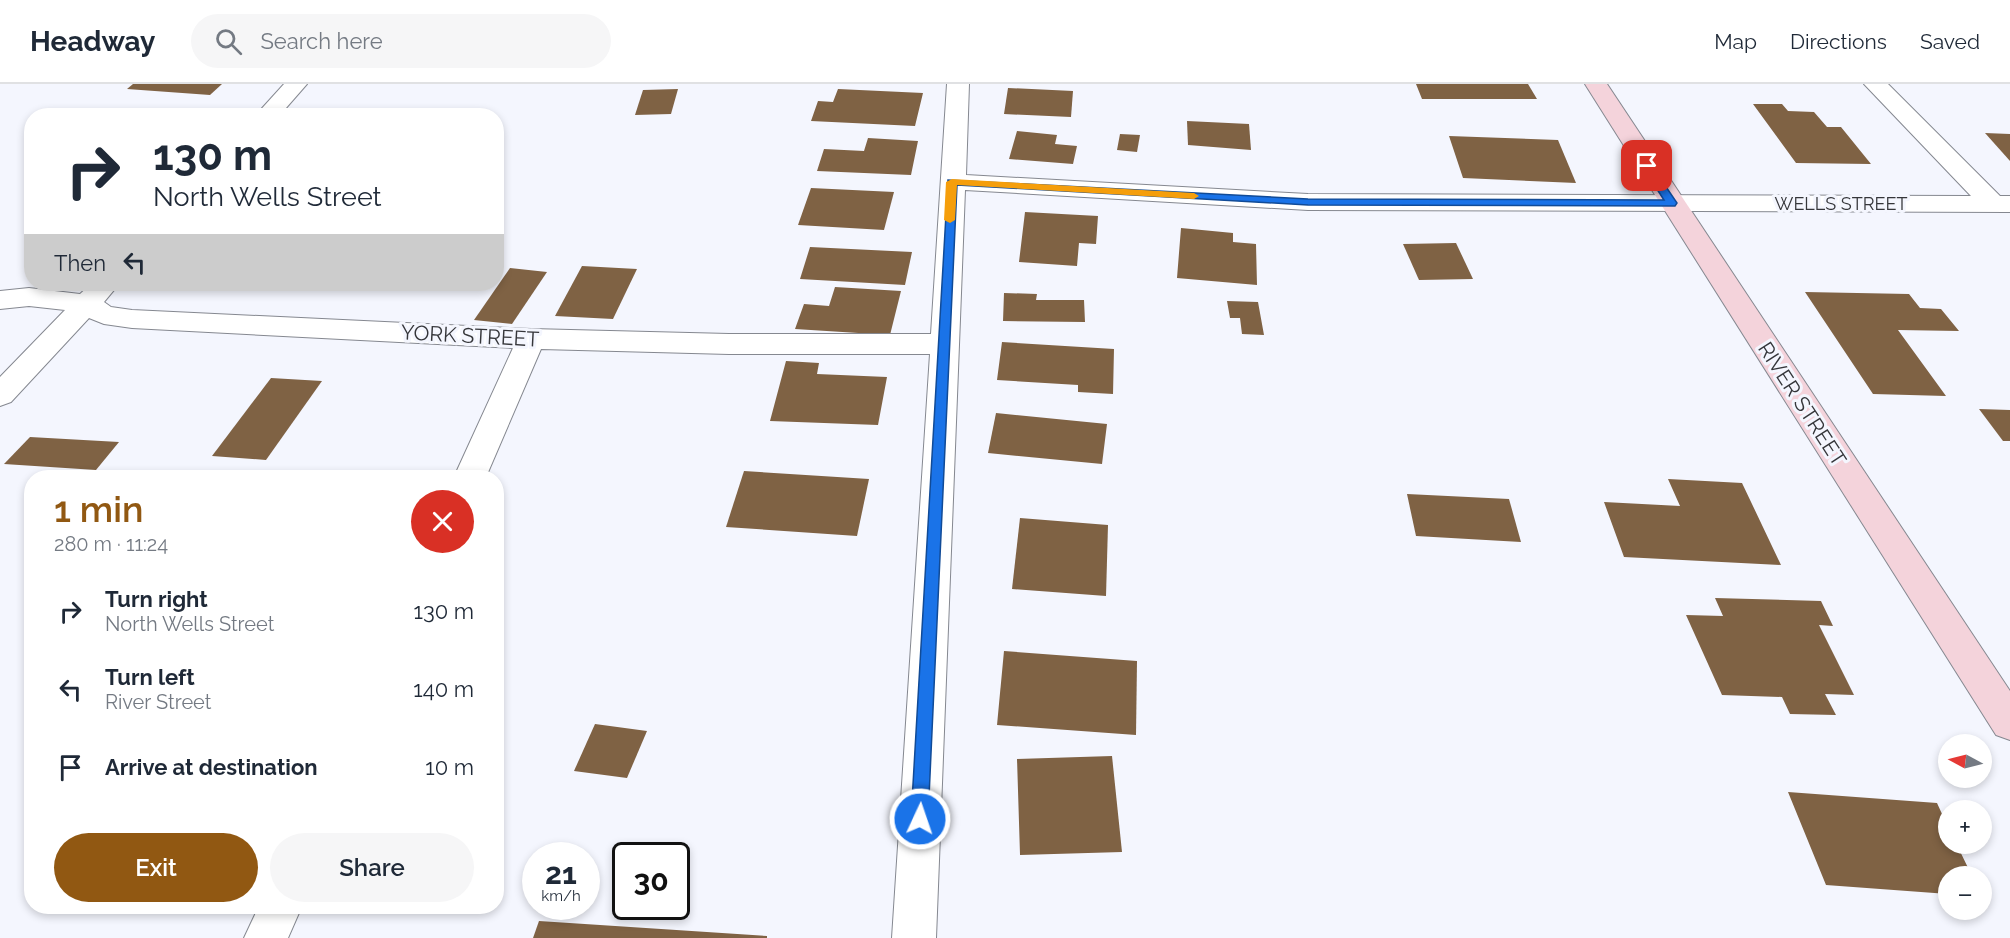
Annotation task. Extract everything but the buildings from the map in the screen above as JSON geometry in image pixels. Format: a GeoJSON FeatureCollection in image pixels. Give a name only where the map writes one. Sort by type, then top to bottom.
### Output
{"type":"FeatureCollection","features":[{"type":"Feature","properties":{"kind":"street"},"geometry":{"type":"LineString","coordinates":[[274,108],[296,84]]}},
{"type":"Feature","properties":{"kind":"street"},"geometry":{"type":"LineString","coordinates":[[914,938],[958,84]]}},
{"type":"Feature","properties":{"kind":"street","name":"RIVER STREET"},"geometry":{"type":"LineString","coordinates":[[1596,84],[2010,723]]}},
{"type":"Feature","properties":{"kind":"street"},"geometry":{"type":"LineString","coordinates":[[1875,84],[2002,204]]}},
{"type":"Feature","properties":{"kind":"street","name":"WELLS STREET"},"geometry":{"type":"LineString","coordinates":[[952,182],[1308,202],[2002,204]]}},
{"type":"Feature","properties":{"kind":"street"},"geometry":{"type":"LineString","coordinates":[[0,395],[99,291]]}},
{"type":"Feature","properties":{"kind":"street","name":"YORK STREET"},"geometry":{"type":"LineString","coordinates":[[0,300],[29,297],[87,304],[104,315],[132,319],[531,339],[729,344],[943,344]]}},
{"type":"Feature","properties":{"kind":"street"},"geometry":{"type":"LineString","coordinates":[[473,470],[531,339]]}},
{"type":"Feature","properties":{"kind":"street"},"geometry":{"type":"LineString","coordinates":[[266,938],[277,914]]}},
{"type":"Feature","properties":{"kind":"slow traffic"},"geometry":{"type":"LineString","coordinates":[[950,220],[952,182],[1194,196]]}},
{"type":"Feature","properties":{"kind":"route"},"geometry":{"type":"LineString","coordinates":[[920,819],[952,182],[1308,202],[1671,203],[1647,166]]}}]}
